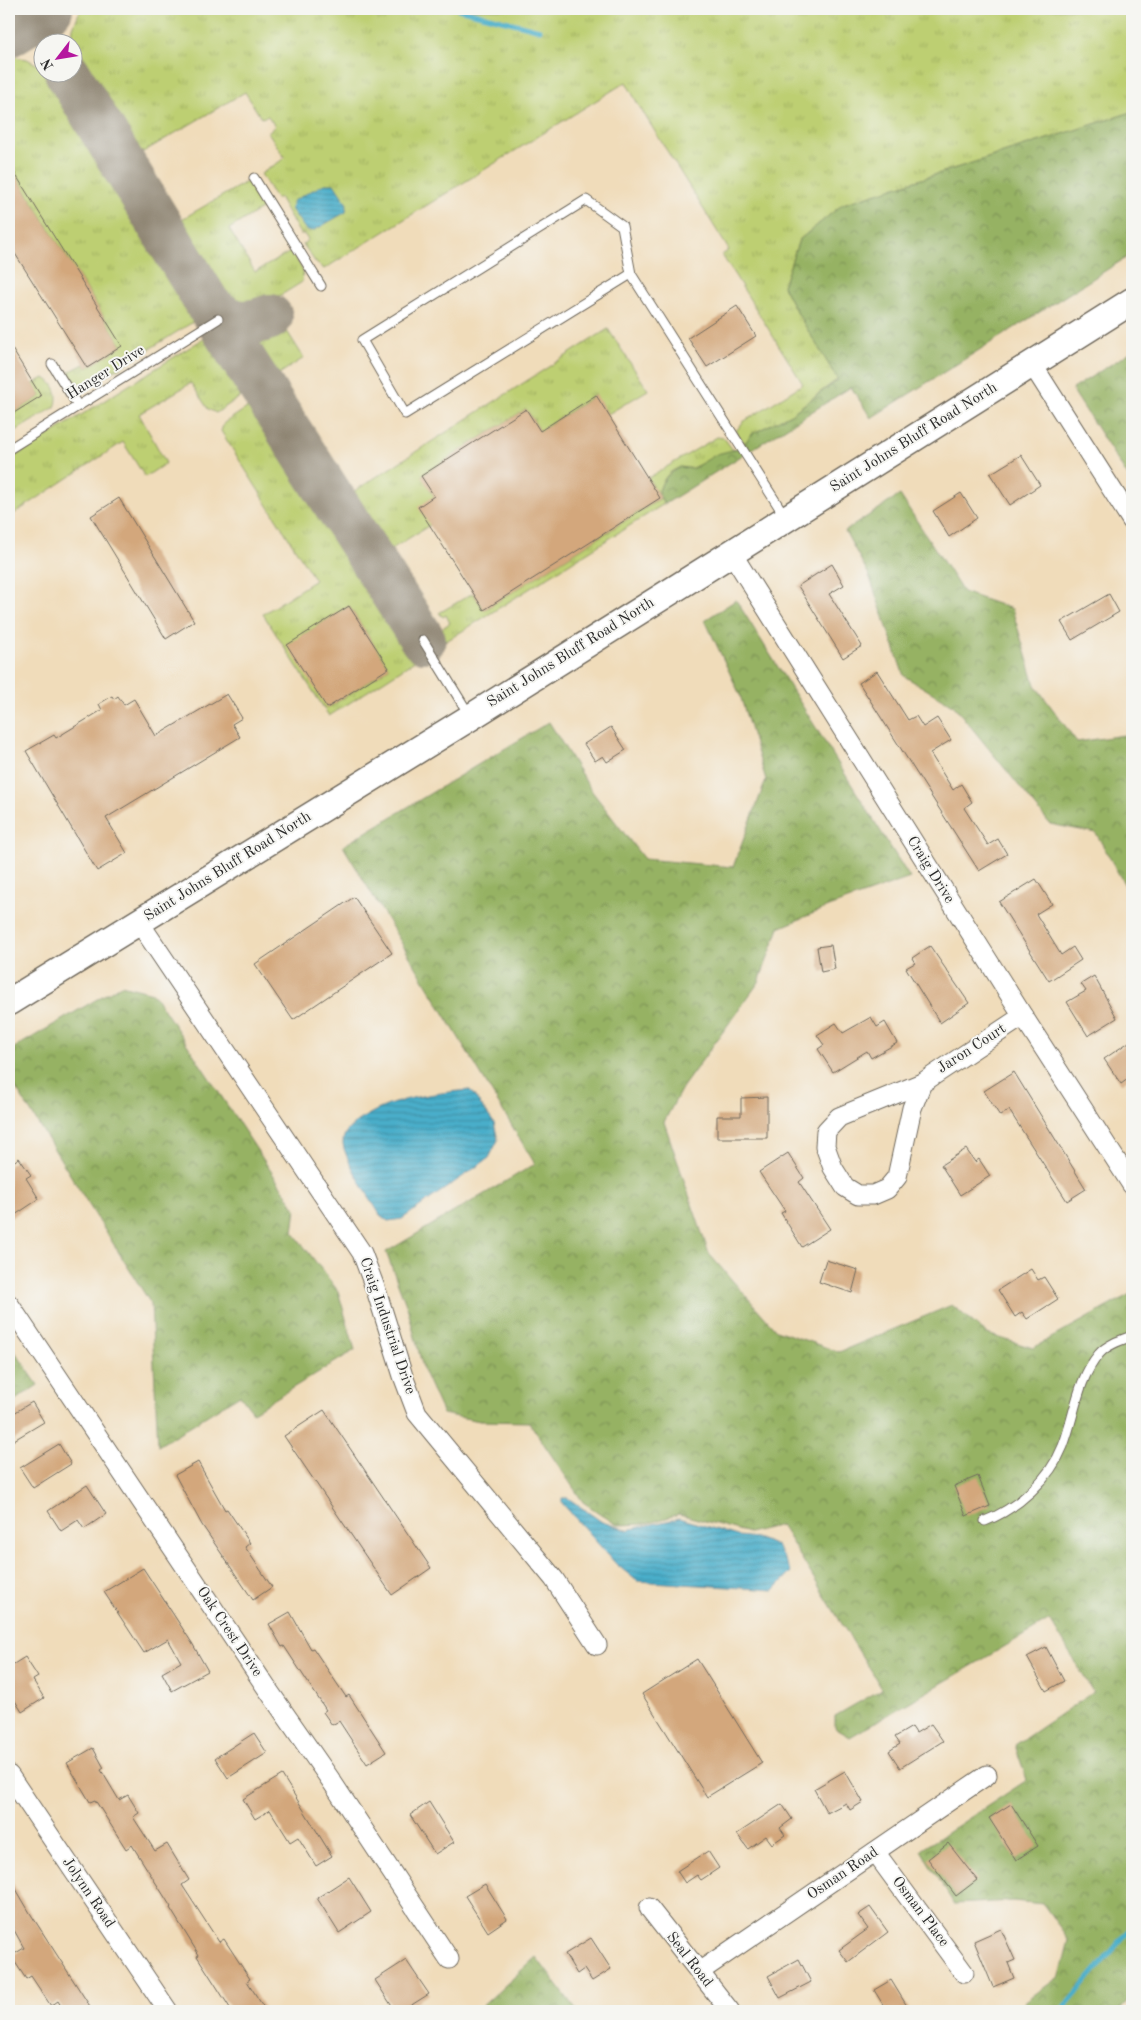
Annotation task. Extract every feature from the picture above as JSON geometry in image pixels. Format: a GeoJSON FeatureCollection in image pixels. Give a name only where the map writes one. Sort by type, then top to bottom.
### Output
{"type":"FeatureCollection","features":[{"type":"Feature","properties":{"kind":"main road","name":"Saint Johns Bluff Road North"},"geometry":{"type":"LineString","coordinates":[[9,1002],[470,717],[1132,301]]}},
{"type":"Feature","properties":{"kind":"street"},"geometry":{"type":"LineString","coordinates":[[1032,364],[1132,521]]}},
{"type":"Feature","properties":{"kind":"street","name":"Craig Drive"},"geometry":{"type":"LineString","coordinates":[[731,552],[1023,1016],[1132,1185]]}},
{"type":"Feature","properties":{"kind":"street","name":"Craig Industrial Drive"},"geometry":{"type":"LineString","coordinates":[[139,922],[362,1253],[377,1293],[403,1376],[418,1413],[554,1579],[597,1646]]}},
{"type":"Feature","properties":{"kind":"street","name":"Jaron Court"},"geometry":{"type":"LineString","coordinates":[[922,1082],[912,1108],[897,1177],[887,1189],[873,1195],[858,1195],[845,1187],[833,1168],[824,1146],[826,1131],[839,1117],[922,1082],[1023,1016]]}},
{"type":"Feature","properties":{"kind":"street","name":"Oak Crest Drive"},"geometry":{"type":"LineString","coordinates":[[9,1304],[449,1959]]}},
{"type":"Feature","properties":{"kind":"street","name":"Jolynn Road"},"geometry":{"type":"LineString","coordinates":[[9,1775],[168,2011]]}},
{"type":"Feature","properties":{"kind":"street","name":"Osman Road"},"geometry":{"type":"LineString","coordinates":[[699,1972],[987,1775]]}},
{"type":"Feature","properties":{"kind":"street","name":"Osman Place"},"geometry":{"type":"LineString","coordinates":[[875,1852],[964,1973]]}},
{"type":"Feature","properties":{"kind":"street","name":"Seal Road"},"geometry":{"type":"LineString","coordinates":[[649,1908],[730,2011]]}},
{"type":"Feature","properties":{"kind":"lane"},"geometry":{"type":"LineString","coordinates":[[254,178],[321,286]]}},
{"type":"Feature","properties":{"kind":"lane"},"geometry":{"type":"LineString","coordinates":[[630,274],[405,414],[362,340],[586,200],[622,226],[630,274],[786,518]]}},
{"type":"Feature","properties":{"kind":"lane","name":"Hanger Drive"},"geometry":{"type":"LineString","coordinates":[[9,449],[218,319]]}},
{"type":"Feature","properties":{"kind":"lane"},"geometry":{"type":"LineString","coordinates":[[52,364],[78,406]]}},
{"type":"Feature","properties":{"kind":"lane"},"geometry":{"type":"LineString","coordinates":[[422,640],[470,717]]}},
{"type":"Feature","properties":{"kind":"lane"},"geometry":{"type":"LineString","coordinates":[[985,1522],[1001,1515],[1047,1475],[1063,1447],[1080,1386],[1099,1353],[1117,1341],[1132,1336]]}},
{"type":"Feature","properties":{"kind":"green space"},"geometry":{"type":"Polygon","coordinates":[[[83,9],[1132,9],[1132,112],[843,204],[799,240],[783,286],[838,379],[791,414],[752,434],[744,444],[736,431],[743,422],[803,384],[722,255],[729,250],[626,82],[324,269],[316,263],[303,244],[308,240],[304,234],[300,234],[279,197],[276,199],[261,174],[285,158],[268,132],[275,126],[268,116],[261,118],[245,92],[143,152],[128,147],[82,68],[82,32],[73,32],[79,13],[83,9]]]}},
{"type":"Feature","properties":{"kind":"green space"},"geometry":{"type":"Polygon","coordinates":[[[9,56],[32,62],[32,82],[53,82],[197,315],[193,322],[88,387],[73,380],[69,372],[84,364],[87,368],[122,346],[9,164],[9,56]]]}},
{"type":"Feature","properties":{"kind":"green space"},"geometry":{"type":"Polygon","coordinates":[[[1132,112],[1132,254],[871,418],[851,387],[665,504],[658,494],[662,483],[668,475],[680,467],[692,469],[717,454],[733,450],[744,444],[752,434],[791,414],[838,380],[783,286],[799,240],[843,204],[1132,112]]]}},
{"type":"Feature","properties":{"kind":"green space"},"geometry":{"type":"Polygon","coordinates":[[[248,181],[264,207],[229,229],[255,272],[292,251],[303,271],[302,282],[281,295],[260,304],[239,305],[217,294],[180,232],[182,219],[248,181]]]}},
{"type":"Feature","properties":{"kind":"green space"},"geometry":{"type":"Polygon","coordinates":[[[280,327],[285,328],[304,358],[274,377],[271,376],[252,346],[280,327]]]}},
{"type":"Feature","properties":{"kind":"green space"},"geometry":{"type":"Polygon","coordinates":[[[608,329],[648,390],[608,414],[595,395],[540,431],[526,409],[422,475],[434,496],[430,525],[385,553],[348,495],[608,329]]]}},
{"type":"Feature","properties":{"kind":"green space"},"geometry":{"type":"Polygon","coordinates":[[[203,339],[214,340],[244,386],[243,395],[216,413],[208,409],[191,383],[139,414],[166,463],[145,477],[123,442],[9,517],[9,460],[203,339]]]}},
{"type":"Feature","properties":{"kind":"green space"},"geometry":{"type":"Polygon","coordinates":[[[1132,351],[1132,483],[1072,389],[1132,351]]]}},
{"type":"Feature","properties":{"kind":"green space"},"geometry":{"type":"Polygon","coordinates":[[[44,378],[56,390],[57,399],[55,407],[9,435],[9,416],[41,396],[33,384],[44,378]]]}},
{"type":"Feature","properties":{"kind":"green space"},"geometry":{"type":"Polygon","coordinates":[[[247,408],[259,410],[405,637],[412,638],[424,655],[329,716],[263,614],[315,580],[221,431],[224,423],[247,408]],[[349,606],[288,645],[328,708],[389,668],[349,606]]]}},
{"type":"Feature","properties":{"kind":"green space"},"geometry":{"type":"Polygon","coordinates":[[[717,437],[724,438],[733,450],[692,468],[681,468],[671,472],[665,478],[658,494],[648,478],[717,437]]]}},
{"type":"Feature","properties":{"kind":"green space"},"geometry":{"type":"Polygon","coordinates":[[[900,495],[963,592],[1012,609],[1035,685],[1077,742],[1124,735],[1132,743],[1132,898],[1096,833],[1050,824],[954,706],[904,676],[869,575],[845,531],[900,495]]]}},
{"type":"Feature","properties":{"kind":"green space"},"geometry":{"type":"Polygon","coordinates":[[[661,498],[664,504],[437,647],[428,636],[432,626],[435,624],[439,630],[450,623],[446,615],[443,617],[439,613],[473,593],[484,610],[661,498]]]}},
{"type":"Feature","properties":{"kind":"green space"},"geometry":{"type":"Polygon","coordinates":[[[736,600],[910,878],[828,907],[779,928],[759,982],[682,1088],[664,1122],[709,1254],[776,1330],[839,1352],[952,1305],[987,1334],[1033,1348],[1132,1293],[1132,1996],[1118,2011],[1012,2011],[1060,1976],[1069,1940],[1043,1904],[1013,1901],[954,1904],[921,1850],[1027,1780],[1015,1745],[1093,1692],[1050,1620],[850,1737],[835,1728],[835,1716],[882,1689],[781,1525],[749,1533],[679,1514],[646,1524],[617,1525],[583,1502],[529,1422],[480,1421],[443,1414],[424,1372],[408,1310],[386,1252],[535,1164],[343,846],[549,722],[591,790],[644,859],[733,867],[766,780],[740,695],[705,620],[736,600]]]}},
{"type":"Feature","properties":{"kind":"green space"},"geometry":{"type":"Polygon","coordinates":[[[121,985],[153,993],[296,1209],[293,1232],[338,1291],[355,1350],[253,1412],[240,1395],[158,1446],[151,1304],[9,1077],[9,1051],[121,985]]]}},
{"type":"Feature","properties":{"kind":"green space"},"geometry":{"type":"Polygon","coordinates":[[[9,1343],[38,1385],[9,1404],[9,1343]]]}},
{"type":"Feature","properties":{"kind":"green space"},"geometry":{"type":"Polygon","coordinates":[[[536,1957],[577,2011],[477,2011],[536,1957]]]}},
{"type":"Feature","properties":{"kind":"water"},"geometry":{"type":"Polygon","coordinates":[[[324,184],[334,184],[347,204],[346,212],[313,231],[306,230],[291,209],[293,201],[324,184]]]}},
{"type":"Feature","properties":{"kind":"water"},"geometry":{"type":"Polygon","coordinates":[[[470,1090],[494,1123],[498,1140],[489,1158],[402,1219],[388,1221],[380,1215],[348,1159],[343,1143],[345,1134],[354,1124],[383,1107],[396,1102],[440,1093],[470,1090]]]}},
{"type":"Feature","properties":{"kind":"water"},"geometry":{"type":"Polygon","coordinates":[[[562,1498],[568,1498],[602,1522],[627,1530],[680,1518],[737,1536],[756,1538],[777,1546],[791,1572],[774,1590],[637,1581],[616,1564],[562,1503],[562,1498]]]}},
{"type":"Feature","properties":{"kind":"building"},"geometry":{"type":"Polygon","coordinates":[[[9,164],[122,346],[87,368],[9,244],[9,164]]]}},
{"type":"Feature","properties":{"kind":"building"},"geometry":{"type":"Polygon","coordinates":[[[737,306],[756,336],[707,367],[688,338],[737,306]]]}},
{"type":"Feature","properties":{"kind":"building"},"geometry":{"type":"Polygon","coordinates":[[[9,344],[41,396],[9,416],[9,344]]]}},
{"type":"Feature","properties":{"kind":"building"},"geometry":{"type":"Polygon","coordinates":[[[596,395],[660,498],[484,610],[418,507],[434,496],[421,476],[526,409],[540,431],[596,395]]]}},
{"type":"Feature","properties":{"kind":"building"},"geometry":{"type":"Polygon","coordinates":[[[1021,455],[1040,485],[1010,505],[990,474],[1021,455]]]}},
{"type":"Feature","properties":{"kind":"building"},"geometry":{"type":"Polygon","coordinates":[[[961,493],[977,518],[949,537],[933,511],[961,493]]]}},
{"type":"Feature","properties":{"kind":"building"},"geometry":{"type":"Polygon","coordinates":[[[119,498],[194,621],[166,639],[91,516],[119,498]]]}},
{"type":"Feature","properties":{"kind":"building"},"geometry":{"type":"Polygon","coordinates":[[[832,564],[844,585],[829,594],[862,646],[843,658],[798,586],[832,564]]]}},
{"type":"Feature","properties":{"kind":"building"},"geometry":{"type":"Polygon","coordinates":[[[1109,594],[1119,612],[1072,640],[1061,622],[1109,594]]]}},
{"type":"Feature","properties":{"kind":"building"},"geometry":{"type":"Polygon","coordinates":[[[349,606],[389,668],[327,708],[287,645],[349,606]]]}},
{"type":"Feature","properties":{"kind":"building"},"geometry":{"type":"Polygon","coordinates":[[[877,671],[908,720],[916,716],[923,727],[937,718],[951,740],[930,753],[953,790],[961,784],[972,802],[964,808],[988,845],[998,839],[1007,854],[979,871],[859,683],[877,671]]]}},
{"type":"Feature","properties":{"kind":"building"},"geometry":{"type":"Polygon","coordinates":[[[227,694],[242,718],[232,724],[240,737],[106,818],[127,853],[97,871],[26,751],[54,735],[56,738],[102,710],[99,704],[112,696],[114,699],[118,696],[124,705],[134,699],[156,736],[227,694]]]}},
{"type":"Feature","properties":{"kind":"building"},"geometry":{"type":"Polygon","coordinates":[[[611,727],[626,750],[607,762],[603,756],[595,761],[584,744],[611,727]]]}},
{"type":"Feature","properties":{"kind":"building"},"geometry":{"type":"Polygon","coordinates":[[[1036,879],[1052,904],[1036,914],[1061,955],[1073,947],[1081,960],[1049,981],[999,902],[1036,879]]]}},
{"type":"Feature","properties":{"kind":"building"},"geometry":{"type":"Polygon","coordinates":[[[354,897],[392,953],[293,1020],[255,964],[354,897]]]}},
{"type":"Feature","properties":{"kind":"building"},"geometry":{"type":"Polygon","coordinates":[[[831,945],[835,969],[821,972],[817,947],[831,945]]]}},
{"type":"Feature","properties":{"kind":"building"},"geometry":{"type":"Polygon","coordinates":[[[930,946],[969,1003],[940,1023],[906,968],[915,963],[912,958],[930,946]]]}},
{"type":"Feature","properties":{"kind":"building"},"geometry":{"type":"Polygon","coordinates":[[[1094,976],[1117,1018],[1088,1036],[1067,1002],[1086,991],[1081,984],[1094,976]]]}},
{"type":"Feature","properties":{"kind":"building"},"geometry":{"type":"Polygon","coordinates":[[[871,1017],[877,1027],[885,1022],[897,1043],[871,1058],[867,1051],[833,1072],[818,1049],[824,1045],[817,1035],[836,1023],[843,1033],[871,1017]]]}},
{"type":"Feature","properties":{"kind":"building"},"geometry":{"type":"Polygon","coordinates":[[[1132,1040],[1132,1076],[1121,1084],[1104,1059],[1132,1040]]]}},
{"type":"Feature","properties":{"kind":"building"},"geometry":{"type":"Polygon","coordinates":[[[1014,1072],[1086,1189],[1067,1201],[1009,1110],[1000,1116],[984,1091],[1014,1072]]]}},
{"type":"Feature","properties":{"kind":"building"},"geometry":{"type":"Polygon","coordinates":[[[767,1097],[767,1138],[717,1138],[717,1116],[741,1116],[741,1098],[767,1097]]]}},
{"type":"Feature","properties":{"kind":"building"},"geometry":{"type":"Polygon","coordinates":[[[966,1149],[975,1162],[979,1159],[990,1176],[960,1195],[941,1165],[966,1149]]]}},
{"type":"Feature","properties":{"kind":"building"},"geometry":{"type":"Polygon","coordinates":[[[788,1153],[804,1178],[799,1182],[830,1229],[802,1247],[781,1213],[785,1211],[759,1172],[788,1153]]]}},
{"type":"Feature","properties":{"kind":"building"},"geometry":{"type":"Polygon","coordinates":[[[19,1158],[31,1175],[26,1178],[39,1199],[9,1219],[9,1165],[19,1158]]]}},
{"type":"Feature","properties":{"kind":"building"},"geometry":{"type":"Polygon","coordinates":[[[826,1260],[858,1270],[852,1293],[819,1282],[826,1260]]]}},
{"type":"Feature","properties":{"kind":"building"},"geometry":{"type":"Polygon","coordinates":[[[1031,1269],[1038,1280],[1044,1277],[1058,1299],[1027,1319],[1022,1312],[1015,1317],[998,1290],[1031,1269]]]}},
{"type":"Feature","properties":{"kind":"building"},"geometry":{"type":"Polygon","coordinates":[[[32,1402],[44,1422],[9,1443],[9,1416],[32,1402]]]}},
{"type":"Feature","properties":{"kind":"building"},"geometry":{"type":"Polygon","coordinates":[[[324,1410],[431,1568],[392,1595],[284,1436],[324,1410]]]}},
{"type":"Feature","properties":{"kind":"building"},"geometry":{"type":"Polygon","coordinates":[[[59,1444],[71,1464],[33,1488],[20,1468],[59,1444]]]}},
{"type":"Feature","properties":{"kind":"building"},"geometry":{"type":"Polygon","coordinates":[[[198,1462],[225,1510],[227,1509],[250,1543],[245,1547],[272,1587],[253,1600],[202,1525],[175,1475],[198,1462]]]}},
{"type":"Feature","properties":{"kind":"building"},"geometry":{"type":"Polygon","coordinates":[[[978,1476],[990,1506],[966,1516],[954,1486],[978,1476]]]}},
{"type":"Feature","properties":{"kind":"building"},"geometry":{"type":"Polygon","coordinates":[[[87,1485],[106,1514],[84,1529],[78,1520],[61,1531],[48,1511],[87,1485]]]}},
{"type":"Feature","properties":{"kind":"building"},"geometry":{"type":"Polygon","coordinates":[[[143,1568],[208,1671],[172,1691],[162,1673],[181,1662],[168,1639],[144,1653],[104,1592],[143,1568]]]}},
{"type":"Feature","properties":{"kind":"building"},"geometry":{"type":"Polygon","coordinates":[[[290,1612],[311,1649],[313,1648],[346,1697],[349,1695],[386,1752],[367,1764],[339,1721],[332,1725],[323,1712],[326,1710],[284,1646],[282,1647],[269,1624],[290,1612]]]}},
{"type":"Feature","properties":{"kind":"building"},"geometry":{"type":"Polygon","coordinates":[[[1046,1647],[1064,1681],[1046,1691],[1027,1657],[1046,1647]]]}},
{"type":"Feature","properties":{"kind":"building"},"geometry":{"type":"Polygon","coordinates":[[[25,1657],[38,1677],[33,1680],[44,1698],[22,1712],[9,1691],[9,1667],[25,1657]]]}},
{"type":"Feature","properties":{"kind":"building"},"geometry":{"type":"Polygon","coordinates":[[[697,1659],[762,1763],[707,1797],[642,1694],[697,1659]]]}},
{"type":"Feature","properties":{"kind":"building"},"geometry":{"type":"Polygon","coordinates":[[[931,1724],[943,1741],[900,1768],[889,1751],[900,1744],[895,1737],[912,1727],[916,1733],[931,1724]]]}},
{"type":"Feature","properties":{"kind":"building"},"geometry":{"type":"Polygon","coordinates":[[[254,1733],[267,1753],[228,1778],[215,1758],[254,1733]]]}},
{"type":"Feature","properties":{"kind":"building"},"geometry":{"type":"Polygon","coordinates":[[[93,1748],[104,1768],[101,1770],[119,1800],[128,1795],[139,1813],[133,1817],[155,1851],[167,1844],[189,1880],[182,1885],[219,1942],[224,1939],[250,1979],[247,1981],[266,2011],[232,2011],[197,1956],[199,1955],[171,1907],[132,1845],[126,1849],[95,1800],[90,1802],[67,1763],[93,1748]]]}},
{"type":"Feature","properties":{"kind":"building"},"geometry":{"type":"Polygon","coordinates":[[[845,1771],[863,1802],[850,1810],[846,1803],[827,1813],[814,1789],[845,1771]]]}},
{"type":"Feature","properties":{"kind":"building"},"geometry":{"type":"Polygon","coordinates":[[[282,1775],[332,1856],[316,1866],[298,1837],[290,1842],[270,1810],[255,1819],[243,1799],[282,1775]]]}},
{"type":"Feature","properties":{"kind":"building"},"geometry":{"type":"Polygon","coordinates":[[[429,1802],[454,1842],[435,1854],[410,1815],[429,1802]]]}},
{"type":"Feature","properties":{"kind":"building"},"geometry":{"type":"Polygon","coordinates":[[[782,1804],[792,1819],[780,1828],[785,1835],[772,1844],[766,1836],[748,1849],[737,1834],[782,1804]]]}},
{"type":"Feature","properties":{"kind":"building"},"geometry":{"type":"Polygon","coordinates":[[[1011,1804],[1038,1846],[1016,1860],[989,1818],[1011,1804]]]}},
{"type":"Feature","properties":{"kind":"building"},"geometry":{"type":"Polygon","coordinates":[[[948,1843],[977,1880],[956,1896],[928,1859],[948,1843]]]}},
{"type":"Feature","properties":{"kind":"building"},"geometry":{"type":"Polygon","coordinates":[[[708,1851],[719,1868],[701,1880],[697,1875],[685,1883],[677,1871],[708,1851]]]}},
{"type":"Feature","properties":{"kind":"building"},"geometry":{"type":"Polygon","coordinates":[[[9,1877],[93,2011],[64,2011],[58,2001],[51,2006],[31,1976],[26,1979],[11,1956],[24,1948],[9,1921],[9,1877]]]}},
{"type":"Feature","properties":{"kind":"building"},"geometry":{"type":"Polygon","coordinates":[[[349,1877],[371,1912],[339,1933],[317,1898],[349,1877]]]}},
{"type":"Feature","properties":{"kind":"building"},"geometry":{"type":"Polygon","coordinates":[[[485,1884],[507,1919],[488,1932],[465,1896],[485,1884]]]}},
{"type":"Feature","properties":{"kind":"building"},"geometry":{"type":"Polygon","coordinates":[[[870,1907],[888,1932],[848,1962],[839,1950],[868,1929],[858,1915],[870,1907]]]}},
{"type":"Feature","properties":{"kind":"building"},"geometry":{"type":"Polygon","coordinates":[[[1001,1929],[1015,1960],[1008,1963],[1014,1978],[993,1987],[974,1941],[1001,1929]]]}},
{"type":"Feature","properties":{"kind":"building"},"geometry":{"type":"Polygon","coordinates":[[[591,1938],[611,1969],[592,1981],[584,1969],[577,1974],[565,1954],[591,1938]]]}},
{"type":"Feature","properties":{"kind":"building"},"geometry":{"type":"Polygon","coordinates":[[[799,1959],[811,1982],[780,1998],[768,1976],[799,1959]]]}},
{"type":"Feature","properties":{"kind":"building"},"geometry":{"type":"Polygon","coordinates":[[[406,1960],[429,1994],[402,2011],[395,2011],[375,1980],[406,1960]]]}},
{"type":"Feature","properties":{"kind":"building"},"geometry":{"type":"Polygon","coordinates":[[[891,1980],[910,2011],[887,2011],[874,1990],[891,1980]]]}},
{"type":"Feature","properties":{"kind":"waterway"},"geometry":{"type":"LineString","coordinates":[[458,9],[540,30]]}},
{"type":"Feature","properties":{"kind":"waterway"},"geometry":{"type":"LineString","coordinates":[[1061,2011],[1132,1927]]}},
{"type":"Feature","properties":{"kind":"taxiway"},"geometry":{"type":"LineString","coordinates":[[9,34],[50,9]]}},
{"type":"Feature","properties":{"kind":"taxiway"},"geometry":{"type":"LineString","coordinates":[[73,82],[209,306],[423,640]]}},
{"type":"Feature","properties":{"kind":"taxiway"},"geometry":{"type":"LineString","coordinates":[[209,306],[224,317],[237,322],[252,322],[270,317]]}}]}
